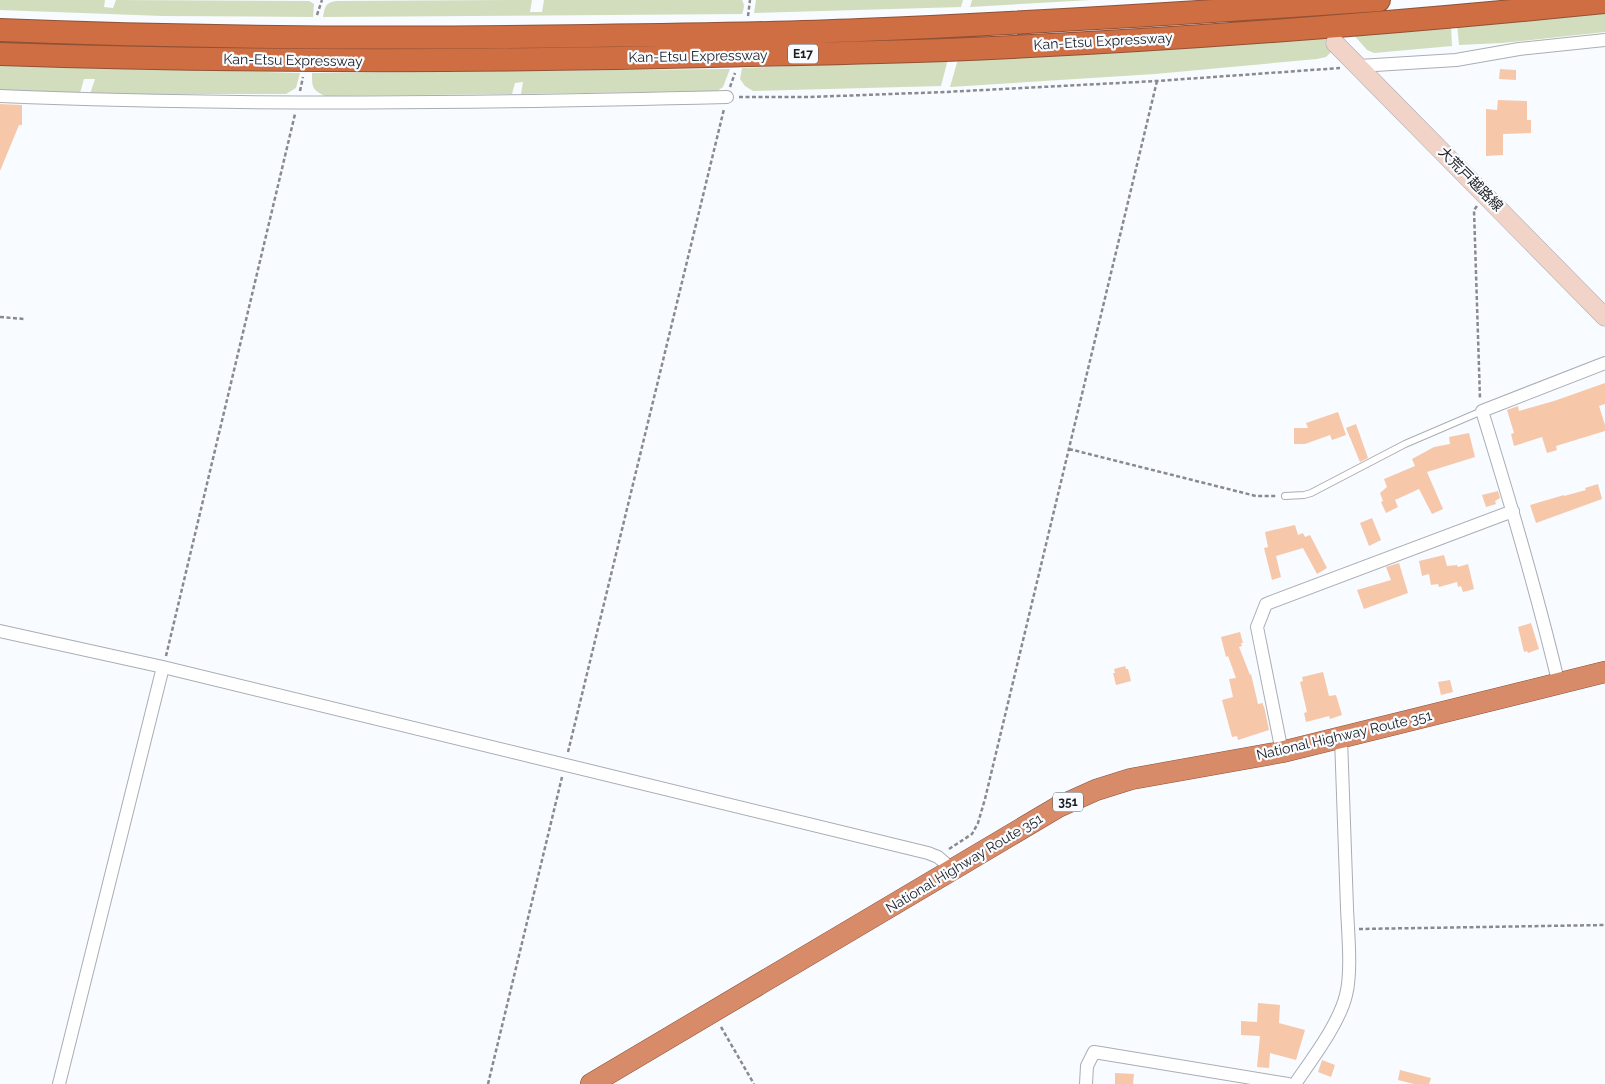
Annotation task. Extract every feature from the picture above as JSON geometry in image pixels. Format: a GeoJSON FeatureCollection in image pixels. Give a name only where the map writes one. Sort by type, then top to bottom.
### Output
{"type":"FeatureCollection","features":[{"type":"Feature","properties":{"kind":"highway","name":"Kan-Etsu Expressway"},"geometry":{"type":"LineString","coordinates":[[0,30],[107,34],[381,38],[666,35],[886,29],[1101,18],[1380,0]]}},
{"type":"Feature","properties":{"kind":"highway","name":"Kan-Etsu Expressway"},"geometry":{"type":"LineString","coordinates":[[0,54],[98,57],[515,60],[945,50],[1100,42],[1389,22],[1605,2]]}},
{"type":"Feature","properties":{"kind":"highway","name":"National Highway Route 351"},"geometry":{"type":"LineString","coordinates":[[590,1084],[713,1012],[945,863],[1096,790],[1131,779],[1282,752],[1605,672]]}},
{"type":"Feature","properties":{"kind":"main road","name":"大荒戸越路線"},"geometry":{"type":"LineString","coordinates":[[1335,43],[1484,192],[1605,317]]}},
{"type":"Feature","properties":{"kind":"street"},"geometry":{"type":"LineString","coordinates":[[1359,66],[1456,60],[1520,49],[1605,40]]}},
{"type":"Feature","properties":{"kind":"street"},"geometry":{"type":"LineString","coordinates":[[0,96],[92,100],[519,102],[727,97]]}},
{"type":"Feature","properties":{"kind":"street"},"geometry":{"type":"LineString","coordinates":[[1559,684],[1542,613],[1482,410],[1605,363]]}},
{"type":"Feature","properties":{"kind":"street"},"geometry":{"type":"LineString","coordinates":[[1282,752],[1257,627],[1266,604],[1513,511]]}},
{"type":"Feature","properties":{"kind":"street"},"geometry":{"type":"LineString","coordinates":[[0,631],[163,667],[909,848],[945,863]]}},
{"type":"Feature","properties":{"kind":"street"},"geometry":{"type":"LineString","coordinates":[[59,1084],[163,667]]}},
{"type":"Feature","properties":{"kind":"street"},"geometry":{"type":"LineString","coordinates":[[1295,1084],[1331,1030],[1346,995],[1348,929],[1341,738]]}},
{"type":"Feature","properties":{"kind":"street"},"geometry":{"type":"LineString","coordinates":[[1086,1084],[1087,1066],[1094,1052],[1288,1084]]}},
{"type":"Feature","properties":{"kind":"lane"},"geometry":{"type":"LineString","coordinates":[[1285,496],[1311,493],[1405,444],[1482,410]]}},
{"type":"Feature","properties":{"kind":"path"},"geometry":{"type":"LineString","coordinates":[[317,15],[322,0]]}},
{"type":"Feature","properties":{"kind":"path"},"geometry":{"type":"LineString","coordinates":[[748,16],[750,0]]}},
{"type":"Feature","properties":{"kind":"path"},"geometry":{"type":"LineString","coordinates":[[727,97],[810,97],[1157,81],[1330,70],[1359,66]]}},
{"type":"Feature","properties":{"kind":"path"},"geometry":{"type":"LineString","coordinates":[[488,1084],[727,97],[736,69]]}},
{"type":"Feature","properties":{"kind":"path"},"geometry":{"type":"LineString","coordinates":[[163,667],[304,73]]}},
{"type":"Feature","properties":{"kind":"path"},"geometry":{"type":"LineString","coordinates":[[945,863],[972,834],[978,823],[1157,81]]}},
{"type":"Feature","properties":{"kind":"path"},"geometry":{"type":"LineString","coordinates":[[1482,410],[1479,399],[1474,210],[1484,192]]}},
{"type":"Feature","properties":{"kind":"path"},"geometry":{"type":"LineString","coordinates":[[0,318],[24,319]]}},
{"type":"Feature","properties":{"kind":"path"},"geometry":{"type":"LineString","coordinates":[[1069,449],[1256,496],[1285,496]]}},
{"type":"Feature","properties":{"kind":"path"},"geometry":{"type":"LineString","coordinates":[[1348,929],[1605,925]]}},
{"type":"Feature","properties":{"kind":"path"},"geometry":{"type":"LineString","coordinates":[[713,1012],[754,1084]]}},
{"type":"Feature","properties":{"kind":"green space"},"geometry":{"type":"Polygon","coordinates":[[[0,0],[105,0],[104,7],[113,8],[116,0],[309,1],[314,4],[313,17],[163,16],[0,10],[0,0]]]}},
{"type":"Feature","properties":{"kind":"green space"},"geometry":{"type":"Polygon","coordinates":[[[532,0],[530,12],[542,12],[544,0],[742,0],[744,7],[742,14],[323,17],[326,6],[336,1],[532,0]]]}},
{"type":"Feature","properties":{"kind":"green space"},"geometry":{"type":"Polygon","coordinates":[[[756,0],[963,0],[961,7],[754,13],[756,0]]]}},
{"type":"Feature","properties":{"kind":"green space"},"geometry":{"type":"Polygon","coordinates":[[[972,0],[1091,0],[970,7],[972,0]]]}},
{"type":"Feature","properties":{"kind":"green space"},"geometry":{"type":"Polygon","coordinates":[[[1605,11],[1605,32],[1502,43],[1459,45],[1457,24],[1605,11]]]}},
{"type":"Feature","properties":{"kind":"green space"},"geometry":{"type":"Polygon","coordinates":[[[1451,25],[1452,46],[1374,53],[1367,50],[1353,34],[1451,25]]]}},
{"type":"Feature","properties":{"kind":"green space"},"geometry":{"type":"Polygon","coordinates":[[[1323,36],[1331,45],[1331,52],[1326,57],[1317,59],[1155,74],[950,87],[958,59],[1323,36]]]}},
{"type":"Feature","properties":{"kind":"green space"},"geometry":{"type":"Polygon","coordinates":[[[948,59],[941,86],[753,91],[745,86],[740,79],[742,68],[948,59]]]}},
{"type":"Feature","properties":{"kind":"green space"},"geometry":{"type":"Polygon","coordinates":[[[0,65],[300,73],[296,88],[286,94],[90,94],[95,79],[84,79],[80,93],[0,90],[0,65]]]}},
{"type":"Feature","properties":{"kind":"green space"},"geometry":{"type":"Polygon","coordinates":[[[730,69],[723,87],[717,91],[521,94],[523,82],[515,83],[512,94],[325,96],[315,90],[312,78],[312,73],[730,69]]]}},
{"type":"Feature","properties":{"kind":"building"},"geometry":{"type":"Polygon","coordinates":[[[1500,69],[1516,70],[1516,80],[1499,79],[1500,69]]]}},
{"type":"Feature","properties":{"kind":"building"},"geometry":{"type":"Polygon","coordinates":[[[1498,100],[1527,101],[1527,120],[1531,120],[1531,133],[1503,134],[1503,155],[1486,156],[1486,109],[1497,110],[1498,100]]]}},
{"type":"Feature","properties":{"kind":"building"},"geometry":{"type":"Polygon","coordinates":[[[0,104],[22,105],[22,125],[19,125],[0,171],[0,104]]]}},
{"type":"Feature","properties":{"kind":"building"},"geometry":{"type":"Polygon","coordinates":[[[1605,383],[1605,404],[1599,406],[1605,431],[1556,446],[1557,450],[1547,453],[1542,437],[1514,446],[1511,434],[1514,433],[1507,410],[1518,406],[1519,411],[1605,383]]]}},
{"type":"Feature","properties":{"kind":"building"},"geometry":{"type":"Polygon","coordinates":[[[1338,412],[1346,435],[1332,440],[1330,435],[1305,444],[1294,444],[1294,428],[1308,428],[1306,423],[1338,412]]]}},
{"type":"Feature","properties":{"kind":"building"},"geometry":{"type":"Polygon","coordinates":[[[1356,424],[1368,458],[1360,462],[1346,428],[1356,424]]]}},
{"type":"Feature","properties":{"kind":"building"},"geometry":{"type":"Polygon","coordinates":[[[1469,433],[1475,457],[1427,472],[1443,509],[1432,514],[1419,489],[1395,500],[1398,507],[1386,513],[1381,502],[1383,501],[1380,493],[1387,487],[1384,479],[1415,466],[1412,459],[1434,447],[1450,444],[1449,437],[1469,433]]]}},
{"type":"Feature","properties":{"kind":"building"},"geometry":{"type":"Polygon","coordinates":[[[1598,484],[1602,499],[1536,523],[1530,505],[1586,490],[1585,488],[1598,484]]]}},
{"type":"Feature","properties":{"kind":"building"},"geometry":{"type":"Polygon","coordinates":[[[1498,491],[1500,498],[1495,501],[1496,504],[1486,507],[1482,495],[1498,491]]]}},
{"type":"Feature","properties":{"kind":"building"},"geometry":{"type":"Polygon","coordinates":[[[1372,518],[1381,540],[1369,546],[1360,523],[1372,518]]]}},
{"type":"Feature","properties":{"kind":"building"},"geometry":{"type":"Polygon","coordinates":[[[1295,525],[1298,535],[1303,533],[1305,537],[1310,535],[1327,568],[1317,574],[1303,548],[1276,556],[1281,577],[1272,580],[1264,548],[1268,547],[1265,532],[1295,525]]]}},
{"type":"Feature","properties":{"kind":"building"},"geometry":{"type":"Polygon","coordinates":[[[1444,555],[1447,566],[1457,565],[1458,567],[1468,564],[1474,589],[1463,592],[1461,586],[1458,587],[1457,582],[1439,587],[1438,584],[1431,585],[1429,574],[1422,576],[1419,561],[1444,555]]]}},
{"type":"Feature","properties":{"kind":"building"},"geometry":{"type":"Polygon","coordinates":[[[1399,563],[1408,593],[1364,609],[1357,590],[1391,580],[1386,567],[1399,563]]]}},
{"type":"Feature","properties":{"kind":"building"},"geometry":{"type":"Polygon","coordinates":[[[1531,623],[1539,649],[1528,653],[1527,651],[1524,652],[1518,627],[1531,623]]]}},
{"type":"Feature","properties":{"kind":"building"},"geometry":{"type":"Polygon","coordinates":[[[1240,632],[1243,643],[1239,647],[1251,674],[1258,704],[1263,703],[1269,730],[1238,740],[1237,736],[1232,737],[1222,700],[1233,697],[1229,679],[1236,678],[1228,656],[1226,657],[1221,637],[1240,632]]]}},
{"type":"Feature","properties":{"kind":"building"},"geometry":{"type":"Polygon","coordinates":[[[1125,666],[1128,669],[1131,681],[1116,685],[1114,669],[1125,666]]]}},
{"type":"Feature","properties":{"kind":"building"},"geometry":{"type":"Polygon","coordinates":[[[1323,672],[1329,696],[1336,695],[1342,715],[1330,719],[1329,716],[1306,722],[1304,713],[1307,712],[1300,682],[1303,681],[1302,677],[1323,672]]]}},
{"type":"Feature","properties":{"kind":"building"},"geometry":{"type":"Polygon","coordinates":[[[1450,680],[1453,692],[1441,695],[1438,682],[1450,680]]]}},
{"type":"Feature","properties":{"kind":"building"},"geometry":{"type":"Polygon","coordinates":[[[1258,1003],[1280,1005],[1279,1023],[1305,1030],[1296,1060],[1270,1053],[1269,1068],[1257,1067],[1260,1036],[1241,1035],[1241,1021],[1257,1022],[1258,1003]]]}},
{"type":"Feature","properties":{"kind":"building"},"geometry":{"type":"Polygon","coordinates":[[[1322,1060],[1335,1065],[1331,1077],[1318,1072],[1322,1060]]]}},
{"type":"Feature","properties":{"kind":"building"},"geometry":{"type":"Polygon","coordinates":[[[1400,1070],[1431,1078],[1429,1084],[1414,1084],[1398,1080],[1400,1070]]]}},
{"type":"Feature","properties":{"kind":"building"},"geometry":{"type":"Polygon","coordinates":[[[1115,1073],[1134,1074],[1133,1084],[1115,1084],[1115,1073]]]}}]}
